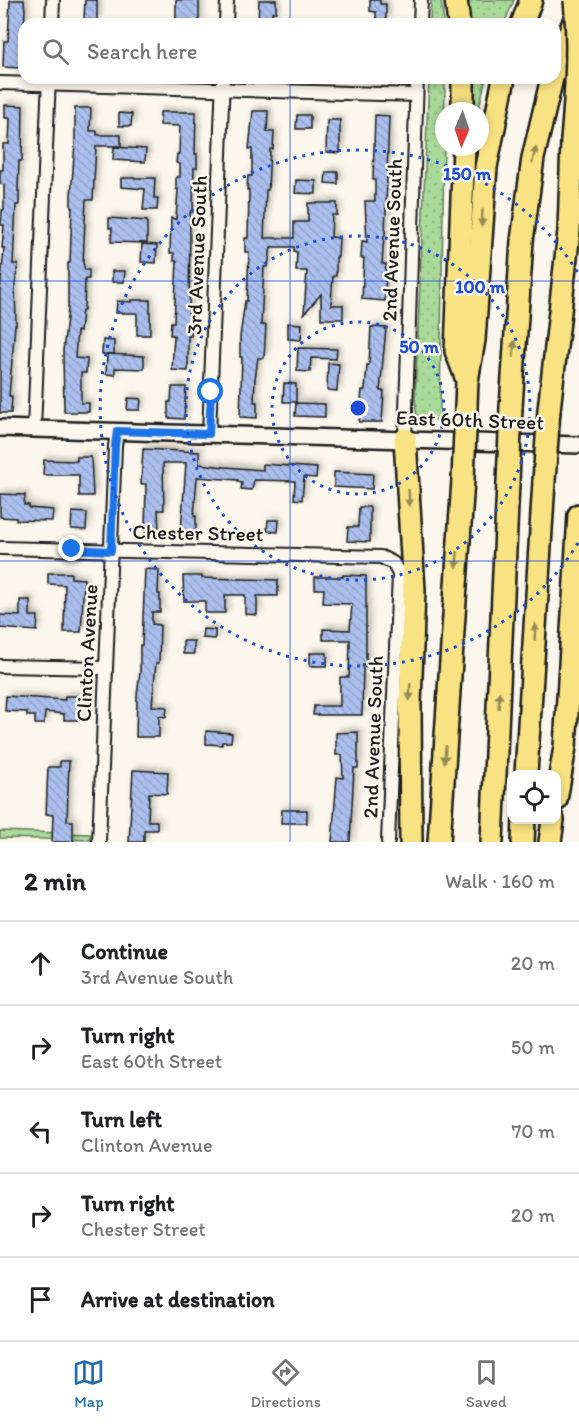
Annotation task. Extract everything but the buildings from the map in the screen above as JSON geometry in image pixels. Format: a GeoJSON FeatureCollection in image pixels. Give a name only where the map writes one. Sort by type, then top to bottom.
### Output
{"type":"FeatureCollection","features":[{"type":"Feature","properties":{"kind":"highway"},"geometry":{"type":"LineString","coordinates":[[456,0],[458,18]]}},
{"type":"Feature","properties":{"kind":"highway"},"geometry":{"type":"LineString","coordinates":[[524,18],[531,0]]}},
{"type":"Feature","properties":{"kind":"highway"},"geometry":{"type":"LineString","coordinates":[[526,770],[549,410],[569,231],[572,141],[578,63],[575,0]]}},
{"type":"Feature","properties":{"kind":"highway"},"geometry":{"type":"LineString","coordinates":[[561,56],[579,9]]}},
{"type":"Feature","properties":{"kind":"highway"},"geometry":{"type":"LineString","coordinates":[[463,84],[463,102]]}},
{"type":"Feature","properties":{"kind":"highway"},"geometry":{"type":"LineString","coordinates":[[439,842],[467,381],[474,340],[486,167],[503,84]]}},
{"type":"Feature","properties":{"kind":"highway"},"geometry":{"type":"LineString","coordinates":[[492,842],[511,407],[522,241],[532,158],[550,84]]}},
{"type":"Feature","properties":{"kind":"highway"},"geometry":{"type":"LineString","coordinates":[[464,156],[456,351],[467,381]]}},
{"type":"Feature","properties":{"kind":"highway"},"geometry":{"type":"LineString","coordinates":[[569,231],[579,195]]}},
{"type":"Feature","properties":{"kind":"highway"},"geometry":{"type":"LineString","coordinates":[[405,439],[414,590],[410,705],[411,842]]}},
{"type":"Feature","properties":{"kind":"highway"},"geometry":{"type":"LineString","coordinates":[[561,770],[566,735],[579,515]]}},
{"type":"Feature","properties":{"kind":"highway"},"geometry":{"type":"LineString","coordinates":[[523,842],[524,824]]}},
{"type":"Feature","properties":{"kind":"highway"},"geometry":{"type":"LineString","coordinates":[[550,842],[553,824]]}},
{"type":"Feature","properties":{"kind":"street"},"geometry":{"type":"LineString","coordinates":[[52,18],[53,0]]}},
{"type":"Feature","properties":{"kind":"street"},"geometry":{"type":"LineString","coordinates":[[226,18],[227,0]]}},
{"type":"Feature","properties":{"kind":"street"},"geometry":{"type":"LineString","coordinates":[[420,18],[421,2]]}},
{"type":"Feature","properties":{"kind":"street"},"geometry":{"type":"LineString","coordinates":[[0,83],[18,82]]}},
{"type":"Feature","properties":{"kind":"street"},"geometry":{"type":"LineString","coordinates":[[34,429],[49,84]]}},
{"type":"Feature","properties":{"kind":"street","name":"3rd Avenue South"},"geometry":{"type":"LineString","coordinates":[[209,434],[223,84]]}},
{"type":"Feature","properties":{"kind":"street"},"geometry":{"type":"LineString","coordinates":[[239,84],[417,95]]}},
{"type":"Feature","properties":{"kind":"street","name":"2nd Avenue South"},"geometry":{"type":"LineString","coordinates":[[405,439],[417,84]]}},
{"type":"Feature","properties":{"kind":"street","name":"East 60th Street"},"geometry":{"type":"LineString","coordinates":[[0,428],[579,445]]}},
{"type":"Feature","properties":{"kind":"street","name":"Clinton Avenue"},"geometry":{"type":"LineString","coordinates":[[99,842],[117,431]]}},
{"type":"Feature","properties":{"kind":"street","name":"Chester Street"},"geometry":{"type":"LineString","coordinates":[[0,548],[381,557],[393,563]]}},
{"type":"Feature","properties":{"kind":"street","name":"2nd Avenue South"},"geometry":{"type":"LineString","coordinates":[[388,842],[399,574],[393,563]]}},
{"type":"Feature","properties":{"kind":"street"},"geometry":{"type":"LineString","coordinates":[[0,666],[105,668]]}},
{"type":"Feature","properties":{"kind":"green space"},"geometry":{"type":"Polygon","coordinates":[[[431,0],[441,0],[443,18],[430,18],[431,0]]]}},
{"type":"Feature","properties":{"kind":"green space"},"geometry":{"type":"Polygon","coordinates":[[[467,0],[514,0],[506,18],[469,18],[467,0]]]}},
{"type":"Feature","properties":{"kind":"green space"},"geometry":{"type":"Polygon","coordinates":[[[429,84],[445,84],[445,102],[435,102],[435,156],[444,156],[440,410],[439,420],[417,419],[415,398],[429,84]]]}},
{"type":"Feature","properties":{"kind":"green space"},"geometry":{"type":"Polygon","coordinates":[[[471,84],[485,84],[480,102],[470,102],[471,84]]]}},
{"type":"Feature","properties":{"kind":"green space"},"geometry":{"type":"Polygon","coordinates":[[[0,831],[90,834],[91,840],[0,838],[0,831]]]}},
{"type":"Feature","properties":{"kind":"route"},"geometry":{"type":"LineString","coordinates":[[72,549],[111,551],[117,431],[209,434],[211,392]]}}]}
